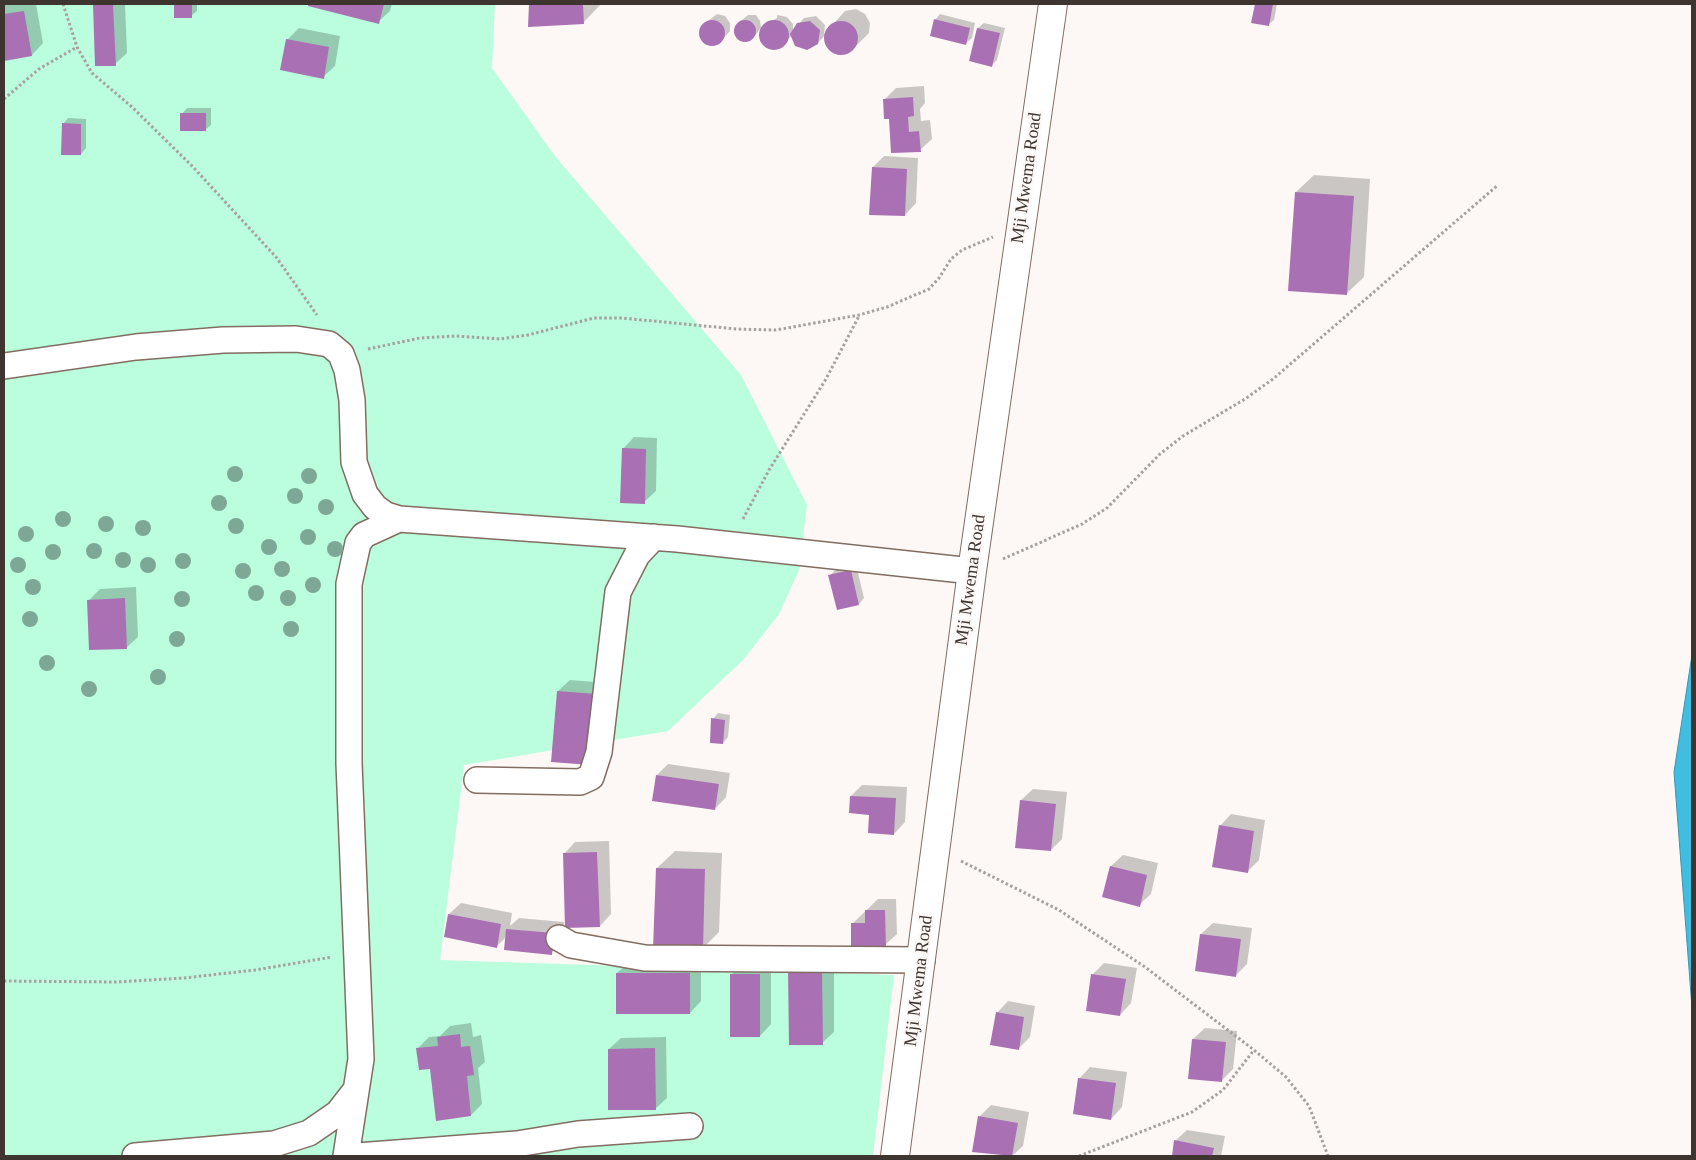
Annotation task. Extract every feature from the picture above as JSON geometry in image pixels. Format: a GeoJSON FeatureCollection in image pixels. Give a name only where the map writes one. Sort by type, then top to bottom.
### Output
{"type":"FeatureCollection","features":[{"type":"Feature","properties":{"kind":"main road","name":"Mji Mwema Road"},"geometry":{"type":"LineString","coordinates":[[895,1156],[972,571],[1053,4]]}},
{"type":"Feature","properties":{"kind":"street"},"geometry":{"type":"LineString","coordinates":[[4,366],[136,347],[223,340],[296,338],[335,349],[348,370],[352,400],[354,462],[364,494],[375,507],[399,519],[654,537],[972,571]]}},
{"type":"Feature","properties":{"kind":"street"},"geometry":{"type":"LineString","coordinates":[[346,1156],[361,1059],[349,764],[349,584],[358,543],[364,535],[399,519]]}},
{"type":"Feature","properties":{"kind":"street"},"geometry":{"type":"LineString","coordinates":[[477,780],[580,782],[591,777],[599,752],[618,592],[637,555],[654,537]]}},
{"type":"Feature","properties":{"kind":"street"},"geometry":{"type":"LineString","coordinates":[[559,938],[572,945],[645,958],[922,960]]}},
{"type":"Feature","properties":{"kind":"street"},"geometry":{"type":"LineString","coordinates":[[136,1156],[274,1144],[309,1132],[338,1113],[356,1090]]}},
{"type":"Feature","properties":{"kind":"street"},"geometry":{"type":"LineString","coordinates":[[357,1156],[516,1144],[578,1134],[690,1126]]}},
{"type":"Feature","properties":{"kind":"path"},"geometry":{"type":"LineString","coordinates":[[63,4],[77,47],[92,73],[132,107],[192,167],[276,257],[316,314],[335,349],[420,338],[456,336],[500,340],[528,335],[594,318],[622,318],[736,329],[776,330],[859,316],[887,307],[929,289],[940,278],[951,259],[974,243],[1020,229]]}},
{"type":"Feature","properties":{"kind":"path"},"geometry":{"type":"LineString","coordinates":[[4,99],[39,69],[77,47]]}},
{"type":"Feature","properties":{"kind":"path"},"geometry":{"type":"LineString","coordinates":[[972,571],[1032,548],[1082,524],[1107,508],[1160,454],[1183,436],[1273,379],[1395,276],[1498,185]]}},
{"type":"Feature","properties":{"kind":"path"},"geometry":{"type":"LineString","coordinates":[[729,545],[769,470],[826,379],[859,316]]}},
{"type":"Feature","properties":{"kind":"path"},"geometry":{"type":"LineString","coordinates":[[936,849],[1059,910],[1145,967],[1254,1050],[1286,1077],[1309,1106],[1328,1156]]}},
{"type":"Feature","properties":{"kind":"path"},"geometry":{"type":"LineString","coordinates":[[4,981],[116,982],[184,978],[255,970],[357,953]]}},
{"type":"Feature","properties":{"kind":"path"},"geometry":{"type":"LineString","coordinates":[[1079,1156],[1192,1112],[1223,1090],[1254,1050]]}},
{"type":"Feature","properties":{"kind":"green space"},"geometry":{"type":"Polygon","coordinates":[[[4,4],[495,4],[492,68],[555,156],[741,375],[807,505],[799,570],[779,614],[744,659],[668,731],[464,765],[440,960],[894,975],[873,1156],[4,1156],[4,4]]]}},
{"type":"Feature","properties":{"kind":"water"},"geometry":{"type":"Polygon","coordinates":[[[1692,655],[1692,1008],[1674,772],[1692,655]]]}},
{"type":"Feature","properties":{"kind":"building"},"geometry":{"type":"Polygon","coordinates":[[[93,4],[113,4],[116,66],[95,66],[93,4]]]}},
{"type":"Feature","properties":{"kind":"building"},"geometry":{"type":"Polygon","coordinates":[[[174,4],[192,4],[192,18],[174,18],[174,4]]]}},
{"type":"Feature","properties":{"kind":"building"},"geometry":{"type":"Polygon","coordinates":[[[308,4],[384,4],[379,24],[308,6],[308,4]]]}},
{"type":"Feature","properties":{"kind":"building"},"geometry":{"type":"Polygon","coordinates":[[[529,4],[583,4],[584,24],[528,27],[529,4]]]}},
{"type":"Feature","properties":{"kind":"building"},"geometry":{"type":"Polygon","coordinates":[[[1255,4],[1273,4],[1269,26],[1251,23],[1255,4]]]}},
{"type":"Feature","properties":{"kind":"building"},"geometry":{"type":"Polygon","coordinates":[[[24,11],[32,56],[4,61],[4,14],[24,11]]]}},
{"type":"Feature","properties":{"kind":"building"},"geometry":{"type":"Polygon","coordinates":[[[934,19],[970,28],[966,45],[930,36],[934,19]]]}},
{"type":"Feature","properties":{"kind":"building"},"geometry":{"type":"Polygon","coordinates":[[[712,20],[721,24],[725,33],[721,42],[712,46],[703,42],[699,33],[703,24],[712,20]]]}},
{"type":"Feature","properties":{"kind":"building"},"geometry":{"type":"Polygon","coordinates":[[[741,20],[749,20],[756,27],[756,35],[749,42],[741,42],[734,35],[734,27],[741,20]]]}},
{"type":"Feature","properties":{"kind":"building"},"geometry":{"type":"Polygon","coordinates":[[[774,20],[785,24],[789,35],[785,46],[774,50],[763,46],[759,35],[763,24],[774,20]]]}},
{"type":"Feature","properties":{"kind":"building"},"geometry":{"type":"Polygon","coordinates":[[[810,21],[820,30],[818,44],[807,50],[795,46],[790,34],[797,23],[810,21]]]}},
{"type":"Feature","properties":{"kind":"building"},"geometry":{"type":"Polygon","coordinates":[[[841,21],[848,22],[853,26],[857,31],[857,45],[853,50],[848,54],[841,55],[834,54],[829,50],[825,45],[824,38],[825,31],[829,26],[834,22],[841,21]]]}},
{"type":"Feature","properties":{"kind":"building"},"geometry":{"type":"Polygon","coordinates":[[[977,28],[1000,33],[992,67],[969,61],[977,28]]]}},
{"type":"Feature","properties":{"kind":"building"},"geometry":{"type":"Polygon","coordinates":[[[286,39],[329,47],[324,79],[280,70],[286,39]]]}},
{"type":"Feature","properties":{"kind":"building"},"geometry":{"type":"Polygon","coordinates":[[[913,97],[914,116],[908,117],[909,132],[919,131],[921,152],[891,153],[889,119],[884,119],[883,99],[913,97]]]}},
{"type":"Feature","properties":{"kind":"building"},"geometry":{"type":"Polygon","coordinates":[[[180,113],[206,113],[206,131],[180,131],[180,113]]]}},
{"type":"Feature","properties":{"kind":"building"},"geometry":{"type":"Polygon","coordinates":[[[62,123],[81,124],[81,155],[61,155],[62,123]]]}},
{"type":"Feature","properties":{"kind":"building"},"geometry":{"type":"Polygon","coordinates":[[[872,167],[907,169],[905,216],[869,215],[872,167]]]}},
{"type":"Feature","properties":{"kind":"building"},"geometry":{"type":"Polygon","coordinates":[[[1295,192],[1354,196],[1347,295],[1288,291],[1295,192]]]}},
{"type":"Feature","properties":{"kind":"building"},"geometry":{"type":"Polygon","coordinates":[[[622,448],[646,449],[645,504],[620,503],[622,448]]]}},
{"type":"Feature","properties":{"kind":"building"},"geometry":{"type":"Polygon","coordinates":[[[851,570],[859,605],[837,610],[828,575],[851,570]]]}},
{"type":"Feature","properties":{"kind":"building"},"geometry":{"type":"Polygon","coordinates":[[[125,598],[127,649],[89,650],[87,600],[125,598]]]}},
{"type":"Feature","properties":{"kind":"building"},"geometry":{"type":"Polygon","coordinates":[[[557,691],[597,694],[591,765],[551,762],[557,691]]]}},
{"type":"Feature","properties":{"kind":"building"},"geometry":{"type":"Polygon","coordinates":[[[711,718],[725,720],[723,744],[710,743],[711,718]]]}},
{"type":"Feature","properties":{"kind":"building"},"geometry":{"type":"Polygon","coordinates":[[[656,775],[719,784],[715,810],[652,801],[656,775]]]}},
{"type":"Feature","properties":{"kind":"building"},"geometry":{"type":"Polygon","coordinates":[[[850,796],[896,798],[894,835],[868,833],[869,815],[849,813],[850,796]]]}},
{"type":"Feature","properties":{"kind":"building"},"geometry":{"type":"Polygon","coordinates":[[[1020,800],[1056,804],[1051,851],[1015,848],[1020,800]]]}},
{"type":"Feature","properties":{"kind":"building"},"geometry":{"type":"Polygon","coordinates":[[[1219,825],[1254,831],[1248,873],[1212,867],[1219,825]]]}},
{"type":"Feature","properties":{"kind":"building"},"geometry":{"type":"Polygon","coordinates":[[[597,852],[600,927],[565,928],[563,853],[597,852]]]}},
{"type":"Feature","properties":{"kind":"building"},"geometry":{"type":"Polygon","coordinates":[[[1110,866],[1147,875],[1140,907],[1102,897],[1110,866]]]}},
{"type":"Feature","properties":{"kind":"building"},"geometry":{"type":"Polygon","coordinates":[[[656,868],[705,869],[703,951],[653,949],[656,868]]]}},
{"type":"Feature","properties":{"kind":"building"},"geometry":{"type":"Polygon","coordinates":[[[865,910],[885,910],[886,947],[851,947],[851,923],[865,923],[865,910]]]}},
{"type":"Feature","properties":{"kind":"building"},"geometry":{"type":"Polygon","coordinates":[[[448,914],[501,924],[497,948],[444,937],[448,914]]]}},
{"type":"Feature","properties":{"kind":"building"},"geometry":{"type":"Polygon","coordinates":[[[506,929],[554,933],[552,955],[504,950],[506,929]]]}},
{"type":"Feature","properties":{"kind":"building"},"geometry":{"type":"Polygon","coordinates":[[[1200,934],[1241,939],[1236,977],[1195,971],[1200,934]]]}},
{"type":"Feature","properties":{"kind":"building"},"geometry":{"type":"Polygon","coordinates":[[[788,969],[822,969],[823,1045],[789,1045],[788,969]]]}},
{"type":"Feature","properties":{"kind":"building"},"geometry":{"type":"Polygon","coordinates":[[[616,973],[690,973],[690,1014],[616,1014],[616,973]]]}},
{"type":"Feature","properties":{"kind":"building"},"geometry":{"type":"Polygon","coordinates":[[[730,974],[760,974],[760,1037],[730,1037],[730,974]]]}},
{"type":"Feature","properties":{"kind":"building"},"geometry":{"type":"Polygon","coordinates":[[[1091,974],[1126,979],[1120,1016],[1086,1011],[1091,974]]]}},
{"type":"Feature","properties":{"kind":"building"},"geometry":{"type":"Polygon","coordinates":[[[996,1012],[1024,1017],[1019,1050],[990,1045],[996,1012]]]}},
{"type":"Feature","properties":{"kind":"building"},"geometry":{"type":"Polygon","coordinates":[[[460,1034],[461,1047],[470,1046],[474,1075],[467,1076],[471,1116],[436,1121],[430,1069],[419,1070],[416,1048],[438,1046],[437,1037],[460,1034]]]}},
{"type":"Feature","properties":{"kind":"building"},"geometry":{"type":"Polygon","coordinates":[[[1192,1039],[1226,1042],[1222,1082],[1188,1079],[1192,1039]]]}},
{"type":"Feature","properties":{"kind":"building"},"geometry":{"type":"Polygon","coordinates":[[[655,1048],[656,1110],[608,1110],[608,1049],[655,1048]]]}},
{"type":"Feature","properties":{"kind":"building"},"geometry":{"type":"Polygon","coordinates":[[[1078,1078],[1116,1083],[1111,1120],[1073,1114],[1078,1078]]]}},
{"type":"Feature","properties":{"kind":"building"},"geometry":{"type":"Polygon","coordinates":[[[978,1116],[1018,1123],[1012,1156],[972,1152],[978,1116]]]}},
{"type":"Feature","properties":{"kind":"building"},"geometry":{"type":"Polygon","coordinates":[[[1174,1140],[1214,1148],[1212,1156],[1172,1156],[1174,1140]]]}}]}
